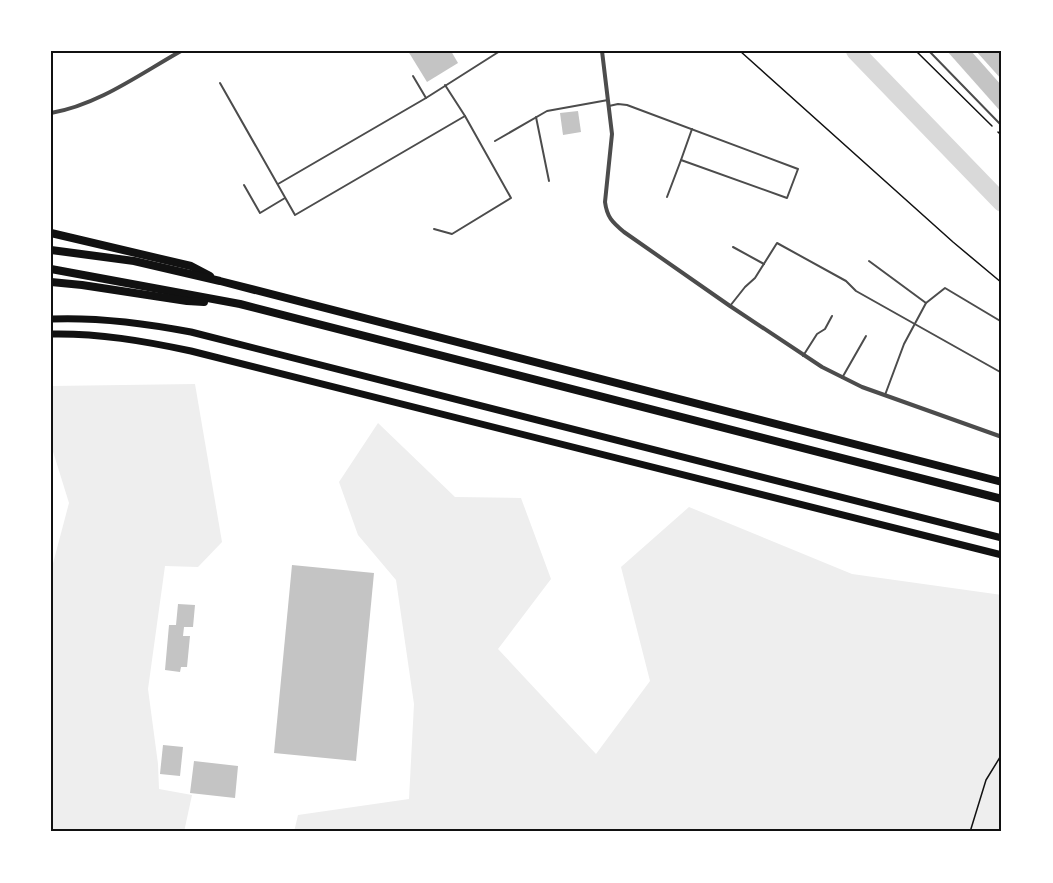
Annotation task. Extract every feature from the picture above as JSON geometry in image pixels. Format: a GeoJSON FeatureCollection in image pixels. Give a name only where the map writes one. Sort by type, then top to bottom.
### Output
{"type":"FeatureCollection","features":[{"type":"Feature","properties":{"kind":"highway"},"geometry":{"type":"LineString","coordinates":[[51,233],[191,266],[220,281]]}},
{"type":"Feature","properties":{"kind":"highway"},"geometry":{"type":"LineString","coordinates":[[51,250],[134,261],[220,281],[1002,482]]}},
{"type":"Feature","properties":{"kind":"highway"},"geometry":{"type":"LineString","coordinates":[[51,269],[240,304],[1002,499]]}},
{"type":"Feature","properties":{"kind":"highway"},"geometry":{"type":"LineString","coordinates":[[51,282],[188,301],[240,304]]}},
{"type":"Feature","properties":{"kind":"highway"},"geometry":{"type":"LineString","coordinates":[[51,319],[102,319],[155,325],[227,341],[1002,538]]}},
{"type":"Feature","properties":{"kind":"highway"},"geometry":{"type":"LineString","coordinates":[[51,334],[100,336],[159,344],[1002,555]]}},
{"type":"Feature","properties":{"kind":"street"},"geometry":{"type":"LineString","coordinates":[[51,113],[74,108],[103,96],[181,51]]}},
{"type":"Feature","properties":{"kind":"street"},"geometry":{"type":"LineString","coordinates":[[602,51],[611,144],[605,202],[607,213],[614,224],[803,356],[842,378],[1002,437]]}},
{"type":"Feature","properties":{"kind":"lane"},"geometry":{"type":"LineString","coordinates":[[277,184],[426,98],[500,51]]}},
{"type":"Feature","properties":{"kind":"lane"},"geometry":{"type":"LineString","coordinates":[[929,51],[1002,126]]}},
{"type":"Feature","properties":{"kind":"lane"},"geometry":{"type":"LineString","coordinates":[[413,76],[426,98]]}},
{"type":"Feature","properties":{"kind":"lane"},"geometry":{"type":"LineString","coordinates":[[220,83],[295,215],[465,116]]}},
{"type":"Feature","properties":{"kind":"lane"},"geometry":{"type":"LineString","coordinates":[[434,229],[452,234],[511,198],[446,86]]}},
{"type":"Feature","properties":{"kind":"lane"},"geometry":{"type":"LineString","coordinates":[[495,141],[547,111],[608,100]]}},
{"type":"Feature","properties":{"kind":"lane"},"geometry":{"type":"LineString","coordinates":[[609,106],[627,105],[798,169],[787,198],[681,160]]}},
{"type":"Feature","properties":{"kind":"lane"},"geometry":{"type":"LineString","coordinates":[[536,117],[549,181]]}},
{"type":"Feature","properties":{"kind":"lane"},"geometry":{"type":"LineString","coordinates":[[667,197],[692,129]]}},
{"type":"Feature","properties":{"kind":"lane"},"geometry":{"type":"LineString","coordinates":[[243,185],[260,213],[285,198]]}},
{"type":"Feature","properties":{"kind":"lane"},"geometry":{"type":"LineString","coordinates":[[730,306],[755,278],[777,243],[846,281],[855,291],[1002,373]]}},
{"type":"Feature","properties":{"kind":"lane"},"geometry":{"type":"LineString","coordinates":[[733,247],[764,264]]}},
{"type":"Feature","properties":{"kind":"lane"},"geometry":{"type":"LineString","coordinates":[[869,261],[926,303]]}},
{"type":"Feature","properties":{"kind":"lane"},"geometry":{"type":"LineString","coordinates":[[885,395],[904,344],[926,303],[945,288],[1002,322]]}},
{"type":"Feature","properties":{"kind":"lane"},"geometry":{"type":"LineString","coordinates":[[803,356],[817,334],[825,329],[832,316]]}},
{"type":"Feature","properties":{"kind":"lane"},"geometry":{"type":"LineString","coordinates":[[842,378],[866,336]]}},
{"type":"Feature","properties":{"kind":"path"},"geometry":{"type":"LineString","coordinates":[[740,51],[953,243],[1002,283]]}},
{"type":"Feature","properties":{"kind":"path"},"geometry":{"type":"LineString","coordinates":[[916,51],[1002,136]]}},
{"type":"Feature","properties":{"kind":"path"},"geometry":{"type":"LineString","coordinates":[[970,832],[986,780],[1002,754]]}},
{"type":"Feature","properties":{"kind":"shaded area"},"geometry":{"type":"Polygon","coordinates":[[[195,384],[222,542],[198,567],[165,566],[148,689],[159,789],[192,795],[184,832],[51,832],[51,571],[69,503],[51,445],[51,386],[195,384]]]}},
{"type":"Feature","properties":{"kind":"shaded area"},"geometry":{"type":"Polygon","coordinates":[[[378,423],[455,497],[521,498],[551,579],[498,649],[596,754],[650,681],[621,567],[689,507],[852,574],[1002,595],[1002,832],[294,832],[298,815],[409,799],[414,704],[396,580],[358,535],[339,482],[378,423]]]}},
{"type":"Feature","properties":{"kind":"building"},"geometry":{"type":"Polygon","coordinates":[[[408,51],[451,51],[458,63],[427,82],[408,51]]]}},
{"type":"Feature","properties":{"kind":"building"},"geometry":{"type":"Polygon","coordinates":[[[947,51],[971,51],[1002,86],[1002,113],[947,51]]]}},
{"type":"Feature","properties":{"kind":"building"},"geometry":{"type":"Polygon","coordinates":[[[976,51],[1000,51],[1002,53],[1002,80],[976,51]]]}},
{"type":"Feature","properties":{"kind":"building"},"geometry":{"type":"Polygon","coordinates":[[[578,111],[581,132],[563,135],[560,113],[578,111]]]}},
{"type":"Feature","properties":{"kind":"building"},"geometry":{"type":"Polygon","coordinates":[[[292,565],[374,573],[356,761],[274,753],[292,565]]]}},
{"type":"Feature","properties":{"kind":"building"},"geometry":{"type":"Polygon","coordinates":[[[178,604],[195,605],[193,627],[184,627],[183,636],[190,636],[187,667],[181,667],[180,672],[165,670],[169,625],[176,625],[178,604]]]}},
{"type":"Feature","properties":{"kind":"building"},"geometry":{"type":"Polygon","coordinates":[[[163,745],[183,747],[180,776],[160,774],[163,745]]]}},
{"type":"Feature","properties":{"kind":"building"},"geometry":{"type":"Polygon","coordinates":[[[194,761],[238,766],[235,798],[190,793],[194,761]]]}},
{"type":"Feature","properties":{"kind":"waterway"},"geometry":{"type":"LineString","coordinates":[[855,51],[1002,203]]}}]}
